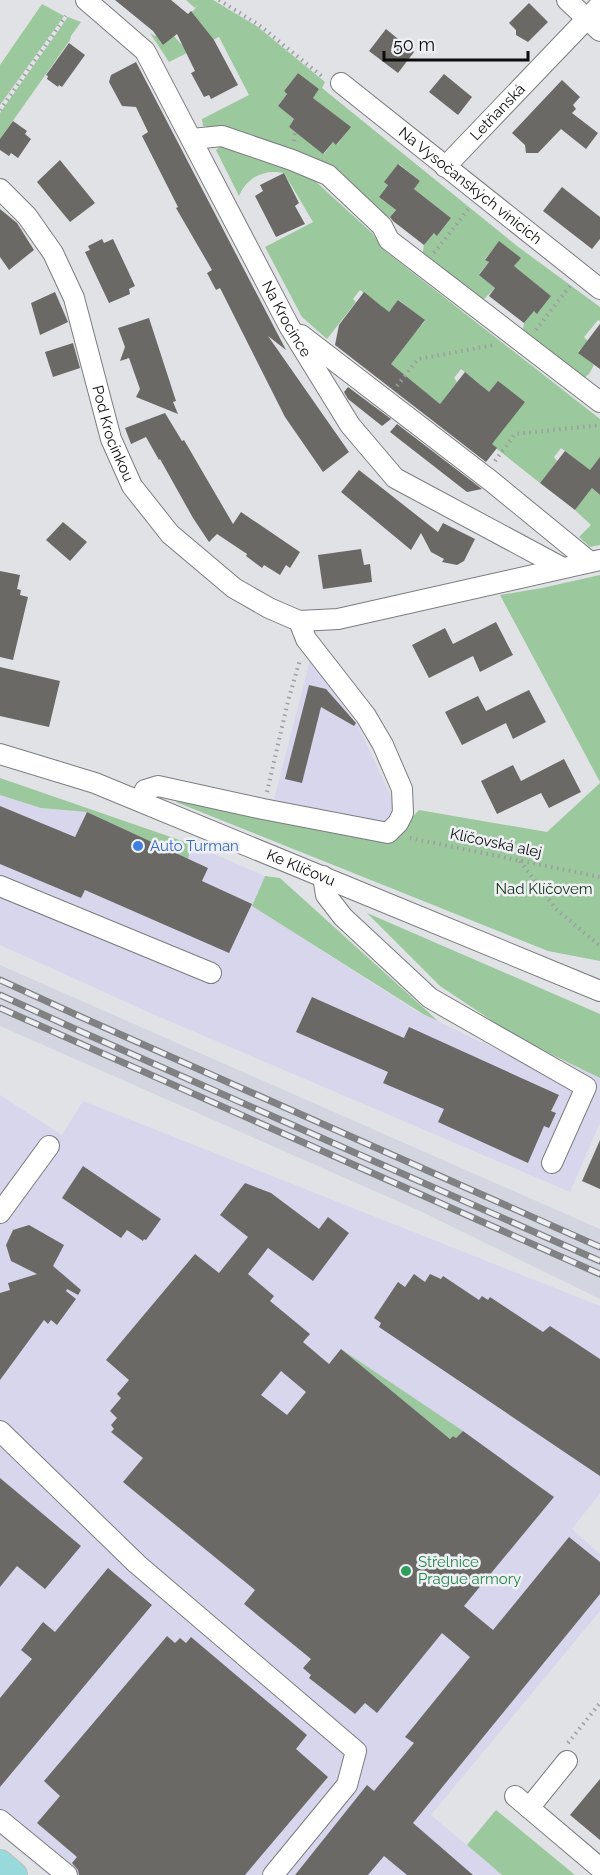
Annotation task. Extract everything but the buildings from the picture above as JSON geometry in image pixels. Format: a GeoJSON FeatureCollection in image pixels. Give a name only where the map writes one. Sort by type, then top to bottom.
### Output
{"type":"FeatureCollection","features":[{"type":"Feature","properties":{"kind":"main road"},"geometry":{"type":"LineString","coordinates":[[0,1863],[14,1875]]}},
{"type":"Feature","properties":{"kind":"street","name":"Na Krocínce"},"geometry":{"type":"LineString","coordinates":[[86,0],[145,51],[289,326],[350,425],[395,478],[561,567]]}},
{"type":"Feature","properties":{"kind":"street"},"geometry":{"type":"LineString","coordinates":[[567,0],[596,19]]}},
{"type":"Feature","properties":{"kind":"street","name":"Letňanská"},"geometry":{"type":"LineString","coordinates":[[445,167],[596,19]]}},
{"type":"Feature","properties":{"kind":"street","name":"Na Vysočanských vinicích"},"geometry":{"type":"LineString","coordinates":[[341,83],[600,289]]}},
{"type":"Feature","properties":{"kind":"street"},"geometry":{"type":"LineString","coordinates":[[192,139],[222,136],[328,175],[382,226],[389,240],[600,402]]}},
{"type":"Feature","properties":{"kind":"street","name":"Pod Krocínkou"},"geometry":{"type":"LineString","coordinates":[[0,189],[27,216],[53,253],[74,298],[111,438],[132,486],[170,534],[234,588],[303,630],[366,716],[383,745],[402,789],[403,813],[398,823],[388,833]]}},
{"type":"Feature","properties":{"kind":"street"},"geometry":{"type":"LineString","coordinates":[[289,326],[595,561]]}},
{"type":"Feature","properties":{"kind":"street","name":"Pod Krocínkou"},"geometry":{"type":"LineString","coordinates":[[303,630],[338,619],[595,561]]}},
{"type":"Feature","properties":{"kind":"street","name":"Ke Klíčovu"},"geometry":{"type":"LineString","coordinates":[[0,754],[95,783],[600,991]]}},
{"type":"Feature","properties":{"kind":"street"},"geometry":{"type":"LineString","coordinates":[[140,801],[145,790],[158,786],[388,833]]}},
{"type":"Feature","properties":{"kind":"street"},"geometry":{"type":"LineString","coordinates":[[323,876],[326,895],[343,917],[430,998],[586,1087],[552,1163]]}},
{"type":"Feature","properties":{"kind":"street"},"geometry":{"type":"LineString","coordinates":[[0,886],[211,973]]}},
{"type":"Feature","properties":{"kind":"street"},"geometry":{"type":"LineString","coordinates":[[0,1213],[49,1146]]}},
{"type":"Feature","properties":{"kind":"street"},"geometry":{"type":"LineString","coordinates":[[0,1431],[137,1564],[356,1751],[347,1785],[273,1875]]}},
{"type":"Feature","properties":{"kind":"street"},"geometry":{"type":"LineString","coordinates":[[567,1761],[522,1802],[600,1868]]}},
{"type":"Feature","properties":{"kind":"street"},"geometry":{"type":"LineString","coordinates":[[0,1820],[67,1875]]}},
{"type":"Feature","properties":{"kind":"path"},"geometry":{"type":"LineString","coordinates":[[219,0],[259,25],[328,82],[341,83]]}},
{"type":"Feature","properties":{"kind":"path"},"geometry":{"type":"LineString","coordinates":[[0,110],[66,16]]}},
{"type":"Feature","properties":{"kind":"path"},"geometry":{"type":"LineString","coordinates":[[423,267],[471,205]]}},
{"type":"Feature","properties":{"kind":"path"},"geometry":{"type":"LineString","coordinates":[[394,391],[418,359],[522,342],[572,283]]}},
{"type":"Feature","properties":{"kind":"path"},"geometry":{"type":"LineString","coordinates":[[490,467],[515,434],[600,425]]}},
{"type":"Feature","properties":{"kind":"path"},"geometry":{"type":"LineString","coordinates":[[263,809],[303,630]]}},
{"type":"Feature","properties":{"kind":"path","name":"Klíčovská alej"},"geometry":{"type":"LineString","coordinates":[[388,833],[600,878]]}},
{"type":"Feature","properties":{"kind":"path"},"geometry":{"type":"LineString","coordinates":[[520,861],[556,909],[600,946]]}},
{"type":"Feature","properties":{"kind":"path"},"geometry":{"type":"LineString","coordinates":[[567,1761],[562,1749],[600,1703]]}},
{"type":"Feature","properties":{"kind":"shaded area"},"geometry":{"type":"Polygon","coordinates":[[[310,660],[358,726],[396,807],[383,823],[274,800],[310,660]]]}},
{"type":"Feature","properties":{"kind":"shaded area"},"geometry":{"type":"Polygon","coordinates":[[[0,795],[41,808],[87,812],[187,859],[195,846],[265,876],[252,906],[416,1011],[560,1079],[568,1063],[600,1078],[600,1123],[570,1192],[155,1015],[0,945],[0,795]]]}},
{"type":"Feature","properties":{"kind":"shaded area"},"geometry":{"type":"Polygon","coordinates":[[[0,965],[600,1229],[600,1299],[420,1211],[0,1026],[0,965]]]}},
{"type":"Feature","properties":{"kind":"shaded area"},"geometry":{"type":"Polygon","coordinates":[[[0,1095],[62,1135],[83,1101],[600,1306],[600,1493],[572,1529],[600,1554],[600,1611],[431,1815],[502,1875],[48,1875],[0,1835],[0,1095]]]}},
{"type":"Feature","properties":{"kind":"green space"},"geometry":{"type":"Polygon","coordinates":[[[186,0],[213,0],[258,27],[325,82],[322,88],[517,246],[600,307],[600,321],[598,320],[584,337],[588,341],[578,352],[594,365],[589,374],[583,379],[522,335],[524,323],[534,311],[538,313],[551,296],[514,266],[520,258],[499,242],[485,259],[489,262],[479,274],[495,288],[483,300],[475,299],[422,256],[424,245],[434,233],[438,235],[451,218],[414,189],[420,181],[399,164],[385,181],[388,185],[379,197],[396,210],[389,218],[364,199],[242,134],[203,126],[202,119],[249,95],[219,37],[169,62],[150,33],[155,36],[167,28],[163,45],[174,36],[183,46],[205,29],[191,11],[193,11],[199,4],[195,8],[186,0]],[[298,73],[284,91],[287,94],[278,106],[294,119],[289,127],[324,154],[333,142],[337,145],[350,127],[313,98],[319,89],[298,73]]]}},
{"type":"Feature","properties":{"kind":"green space"},"geometry":{"type":"Polygon","coordinates":[[[42,4],[64,16],[0,105],[0,65],[42,4]]]}},
{"type":"Feature","properties":{"kind":"green space"},"geometry":{"type":"Polygon","coordinates":[[[68,17],[81,22],[0,139],[0,113],[68,17]]]}},
{"type":"Feature","properties":{"kind":"green space"},"geometry":{"type":"Polygon","coordinates":[[[221,146],[245,152],[314,180],[372,233],[385,251],[600,419],[600,458],[583,479],[582,464],[561,448],[554,457],[557,461],[540,483],[474,431],[525,402],[498,382],[483,400],[482,386],[461,369],[454,378],[457,382],[440,404],[373,352],[407,342],[425,321],[399,300],[382,320],[382,306],[360,290],[353,299],[356,302],[327,339],[302,317],[265,247],[313,222],[284,173],[270,172],[251,179],[239,196],[216,150],[221,146]]]}},
{"type":"Feature","properties":{"kind":"green space"},"geometry":{"type":"Polygon","coordinates":[[[592,488],[600,495],[600,545],[590,547],[579,537],[591,525],[575,510],[592,488]]]}},
{"type":"Feature","properties":{"kind":"green space"},"geometry":{"type":"Polygon","coordinates":[[[600,575],[600,782],[500,595],[600,575]]]}},
{"type":"Feature","properties":{"kind":"green space"},"geometry":{"type":"Polygon","coordinates":[[[0,778],[191,844],[188,859],[87,812],[41,808],[0,795],[0,778]]]}},
{"type":"Feature","properties":{"kind":"green space","name":"Nad Klíčovem"},"geometry":{"type":"Polygon","coordinates":[[[600,783],[600,961],[548,951],[176,802],[187,798],[388,842],[419,810],[547,832],[600,783]]]}},
{"type":"Feature","properties":{"kind":"green space"},"geometry":{"type":"Polygon","coordinates":[[[265,876],[280,878],[438,1021],[423,1014],[252,906],[265,876]]]}},
{"type":"Feature","properties":{"kind":"green space"},"geometry":{"type":"Polygon","coordinates":[[[367,913],[600,1014],[600,1078],[518,1038],[440,986],[367,913]]]}},
{"type":"Feature","properties":{"kind":"green space"},"geometry":{"type":"Polygon","coordinates":[[[341,1349],[463,1431],[456,1438],[453,1436],[450,1439],[341,1349]]]}},
{"type":"Feature","properties":{"kind":"green space"},"geometry":{"type":"Polygon","coordinates":[[[496,1810],[575,1875],[502,1875],[467,1845],[496,1810]]]}},
{"type":"Feature","properties":{"kind":"railway"},"geometry":{"type":"LineString","coordinates":[[0,980],[600,1247]]}},
{"type":"Feature","properties":{"kind":"railway"},"geometry":{"type":"LineString","coordinates":[[0,995],[600,1261]]}},
{"type":"Feature","properties":{"kind":"railway"},"geometry":{"type":"LineString","coordinates":[[0,1008],[600,1274]]}},
{"type":"Feature","properties":{"kind":"place","name":"Auto Turman"},"geometry":{"type":"Point","coordinates":[138,846]}},
{"type":"Feature","properties":{"kind":"place","name":"Střelnice Prague armory"},"geometry":{"type":"Point","coordinates":[406,1571]}}]}
